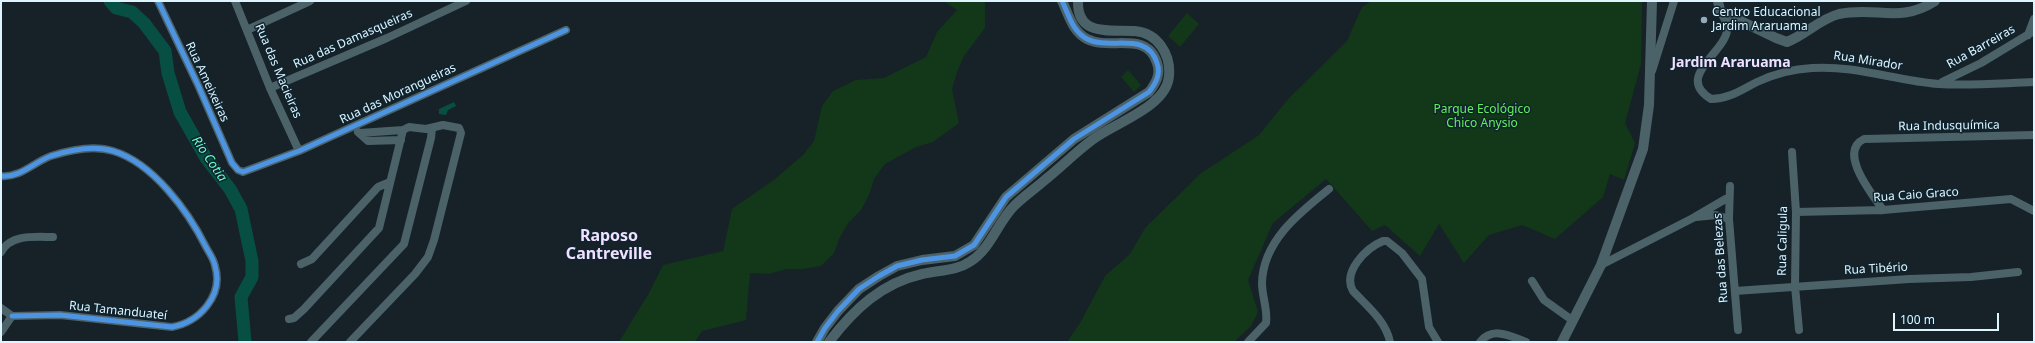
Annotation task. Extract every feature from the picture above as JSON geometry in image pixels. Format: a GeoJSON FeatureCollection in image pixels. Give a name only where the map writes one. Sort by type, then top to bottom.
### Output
{"type":"FeatureCollection","features":[{"type":"Feature","properties":{"kind":"street","name":"Rua Ameixeiras"},"geometry":{"type":"LineString","coordinates":[[158,1],[198,85],[232,163],[238,170]]}},
{"type":"Feature","properties":{"kind":"street","name":"Rua das Macieiras"},"geometry":{"type":"LineString","coordinates":[[235,1],[270,88],[299,150]]}},
{"type":"Feature","properties":{"kind":"street"},"geometry":{"type":"LineString","coordinates":[[247,30],[310,1]]}},
{"type":"Feature","properties":{"kind":"street","name":"Rua das Damasqueiras"},"geometry":{"type":"LineString","coordinates":[[270,88],[387,38],[466,1]]}},
{"type":"Feature","properties":{"kind":"street"},"geometry":{"type":"LineString","coordinates":[[829,342],[866,302],[889,286],[900,280],[959,267],[972,261],[982,251],[1012,208],[1093,139],[1157,100],[1165,90],[1169,79],[1170,66],[1166,53],[1159,43],[1149,35],[1136,31],[1107,32],[1092,28],[1082,18],[1078,9],[1078,1]]}},
{"type":"Feature","properties":{"kind":"street"},"geometry":{"type":"LineString","coordinates":[[1562,342],[1601,265],[1643,149],[1649,105],[1652,1]]}},
{"type":"Feature","properties":{"kind":"street"},"geometry":{"type":"LineString","coordinates":[[1650,75],[1674,1]]}},
{"type":"Feature","properties":{"kind":"street"},"geometry":{"type":"LineString","coordinates":[[1719,6],[1776,38],[1787,42],[1837,15],[1866,11],[1889,14],[1908,14],[1935,1]]}},
{"type":"Feature","properties":{"kind":"street"},"geometry":{"type":"LineString","coordinates":[[820,341],[825,328],[859,289],[898,266],[922,260],[955,256],[974,245],[1006,197],[1074,139],[1149,92],[1155,85],[1158,76],[1158,67],[1151,51],[1135,43],[1096,42],[1086,38],[1078,32],[1072,23],[1066,2]]}},
{"type":"Feature","properties":{"kind":"street","name":"Rua Mirador"},"geometry":{"type":"LineString","coordinates":[[1719,6],[1727,25],[1725,36],[1701,69],[1698,83],[1704,94],[1712,99],[1728,97],[1773,75],[1811,68],[1832,67],[1859,70],[1940,84]]}},
{"type":"Feature","properties":{"kind":"street"},"geometry":{"type":"LineString","coordinates":[[2031,33],[2034,19]]}},
{"type":"Feature","properties":{"kind":"street","name":"Rua das Morangueiras"},"geometry":{"type":"LineString","coordinates":[[238,170],[243,172],[249,171],[299,150],[566,30]]}},
{"type":"Feature","properties":{"kind":"street","name":"Rua Barreiras"},"geometry":{"type":"LineString","coordinates":[[1940,84],[1981,63],[2031,33]]}},
{"type":"Feature","properties":{"kind":"street"},"geometry":{"type":"LineString","coordinates":[[1151,51],[1159,43]]}},
{"type":"Feature","properties":{"kind":"street"},"geometry":{"type":"LineString","coordinates":[[1940,84],[2034,82]]}},
{"type":"Feature","properties":{"kind":"street"},"geometry":{"type":"LineString","coordinates":[[350,342],[423,264],[432,250],[462,133],[459,128],[443,125],[432,128],[409,127],[403,130],[360,133]]}},
{"type":"Feature","properties":{"kind":"street"},"geometry":{"type":"LineString","coordinates":[[352,126],[368,141],[401,140]]}},
{"type":"Feature","properties":{"kind":"street"},"geometry":{"type":"LineString","coordinates":[[311,342],[404,244],[431,138],[432,128]]}},
{"type":"Feature","properties":{"kind":"street"},"geometry":{"type":"LineString","coordinates":[[289,319],[294,318],[304,309],[375,233],[381,221],[403,130]]}},
{"type":"Feature","properties":{"kind":"street"},"geometry":{"type":"LineString","coordinates":[[384,131],[385,140]]}},
{"type":"Feature","properties":{"kind":"street","name":"Rua Indusquímica"},"geometry":{"type":"LineString","coordinates":[[1883,210],[1858,173],[1855,164],[1854,147],[1858,142],[1864,139],[2034,135]]}},
{"type":"Feature","properties":{"kind":"street","name":"Rua Tamanduateí"},"geometry":{"type":"LineString","coordinates":[[1,176],[8,176],[24,171],[51,156],[97,147],[114,151],[138,163],[171,192],[197,230],[215,266],[217,281],[213,298],[200,315],[184,324],[172,327],[60,315],[12,316]]}},
{"type":"Feature","properties":{"kind":"street","name":"Rua Caligula"},"geometry":{"type":"LineString","coordinates":[[1792,152],[1796,212],[1795,286],[1799,330]]}},
{"type":"Feature","properties":{"kind":"street"},"geometry":{"type":"LineString","coordinates":[[301,264],[312,259],[378,187],[390,182]]}},
{"type":"Feature","properties":{"kind":"street"},"geometry":{"type":"LineString","coordinates":[[1020,185],[1028,195]]}},
{"type":"Feature","properties":{"kind":"street","name":"Rua das Belezas"},"geometry":{"type":"LineString","coordinates":[[1730,186],[1729,219],[1738,330]]}},
{"type":"Feature","properties":{"kind":"street"},"geometry":{"type":"LineString","coordinates":[[1248,342],[1266,323],[1262,284],[1263,274],[1270,252],[1285,227],[1298,213],[1329,189]]}},
{"type":"Feature","properties":{"kind":"street"},"geometry":{"type":"LineString","coordinates":[[1601,265],[1693,218],[1729,196]]}},
{"type":"Feature","properties":{"kind":"street","name":"Rua Caio Graco"},"geometry":{"type":"LineString","coordinates":[[1796,212],[1883,210],[2010,199],[2034,211]]}},
{"type":"Feature","properties":{"kind":"street"},"geometry":{"type":"LineString","coordinates":[[1693,218],[1716,215],[1729,219]]}},
{"type":"Feature","properties":{"kind":"street"},"geometry":{"type":"LineString","coordinates":[[1,252],[5,245],[16,239],[52,237]]}},
{"type":"Feature","properties":{"kind":"street"},"geometry":{"type":"LineString","coordinates":[[1390,342],[1387,330],[1350,286],[1350,280],[1355,266],[1363,255],[1383,241],[1387,241],[1402,253],[1422,279],[1429,327],[1438,342]]}},
{"type":"Feature","properties":{"kind":"street","name":"Rua Tibério"},"geometry":{"type":"LineString","coordinates":[[1736,291],[1795,286],[1971,277],[2018,272]]}},
{"type":"Feature","properties":{"kind":"street"},"geometry":{"type":"LineString","coordinates":[[1532,281],[1544,300],[1572,320]]}},
{"type":"Feature","properties":{"kind":"street"},"geometry":{"type":"LineString","coordinates":[[1,308],[12,316],[1,332]]}},
{"type":"Feature","properties":{"kind":"street"},"geometry":{"type":"LineString","coordinates":[[1480,342],[1485,336],[1492,332],[1526,342]]}},
{"type":"Feature","properties":{"kind":"green space"},"geometry":{"type":"Polygon","coordinates":[[[944,1],[985,1],[985,28],[964,56],[952,89],[959,123],[933,142],[916,147],[885,164],[874,179],[869,195],[861,210],[849,222],[840,237],[834,253],[821,266],[803,269],[786,269],[769,274],[750,273],[746,320],[702,331],[696,340],[697,342],[619,342],[649,293],[663,265],[723,251],[732,209],[775,179],[803,155],[814,141],[822,106],[833,91],[856,80],[884,78],[926,57],[937,32],[957,10],[944,1]]]}},
{"type":"Feature","properties":{"kind":"green space","name":"Parque Ecológico Chico Anysio"},"geometry":{"type":"Polygon","coordinates":[[[1371,1],[1642,1],[1641,64],[1625,123],[1635,143],[1624,180],[1610,174],[1603,197],[1555,239],[1522,225],[1489,235],[1464,263],[1439,224],[1420,256],[1385,225],[1372,231],[1326,179],[1273,223],[1248,280],[1258,312],[1251,326],[1234,342],[1067,342],[1080,323],[1105,276],[1130,254],[1145,228],[1200,174],[1259,135],[1289,98],[1347,41],[1362,7],[1371,1]]]}},
{"type":"Feature","properties":{"kind":"green space"},"geometry":{"type":"Polygon","coordinates":[[[1187,13],[1199,24],[1180,47],[1168,36],[1187,13]]]}},
{"type":"Feature","properties":{"kind":"green space"},"geometry":{"type":"Polygon","coordinates":[[[1128,70],[1141,85],[1134,92],[1121,77],[1128,70]]]}},
{"type":"Feature","properties":{"kind":"shaded area"},"geometry":{"type":"Polygon","coordinates":[[[454,102],[456,106],[448,110],[446,115],[439,114],[439,109],[454,102]]]}},
{"type":"Feature","properties":{"kind":"waterway","name":"Rio Cotia"},"geometry":{"type":"LineString","coordinates":[[110,1],[116,8],[132,12],[144,23],[165,51],[168,73],[180,112],[206,158],[230,189],[241,209],[252,261],[252,277],[241,297],[245,342]]}},
{"type":"Feature","properties":{"kind":"cycle path"},"geometry":{"type":"LineString","coordinates":[[158,1],[198,85],[232,163],[238,170],[243,172],[299,151],[566,30]]}},
{"type":"Feature","properties":{"kind":"cycle path"},"geometry":{"type":"LineString","coordinates":[[817,342],[825,328],[838,311],[859,289],[879,276],[897,266],[922,260],[955,256],[974,245],[1006,197],[1074,139],[1152,89],[1158,75],[1157,63],[1152,53],[1145,47],[1137,44],[1106,43],[1087,39],[1074,27],[1062,1]]}},
{"type":"Feature","properties":{"kind":"cycle path"},"geometry":{"type":"LineString","coordinates":[[1,176],[14,175],[51,156],[74,150],[90,148],[106,149],[128,157],[155,177],[168,190],[190,218],[213,258],[217,277],[216,287],[207,306],[191,320],[172,327],[60,315],[12,316]]}},
{"type":"Feature","properties":{"kind":"place","name":"Centro Educacional Jardim Araruama"},"geometry":{"type":"Point","coordinates":[1704,20]}},
{"type":"Feature","properties":{"kind":"district","name":"Jardim Araruama"},"geometry":{"type":"Point","coordinates":[1731,63]}},
{"type":"Feature","properties":{"kind":"district","name":"Raposo Cantreville"},"geometry":{"type":"Point","coordinates":[609,245]}}]}
